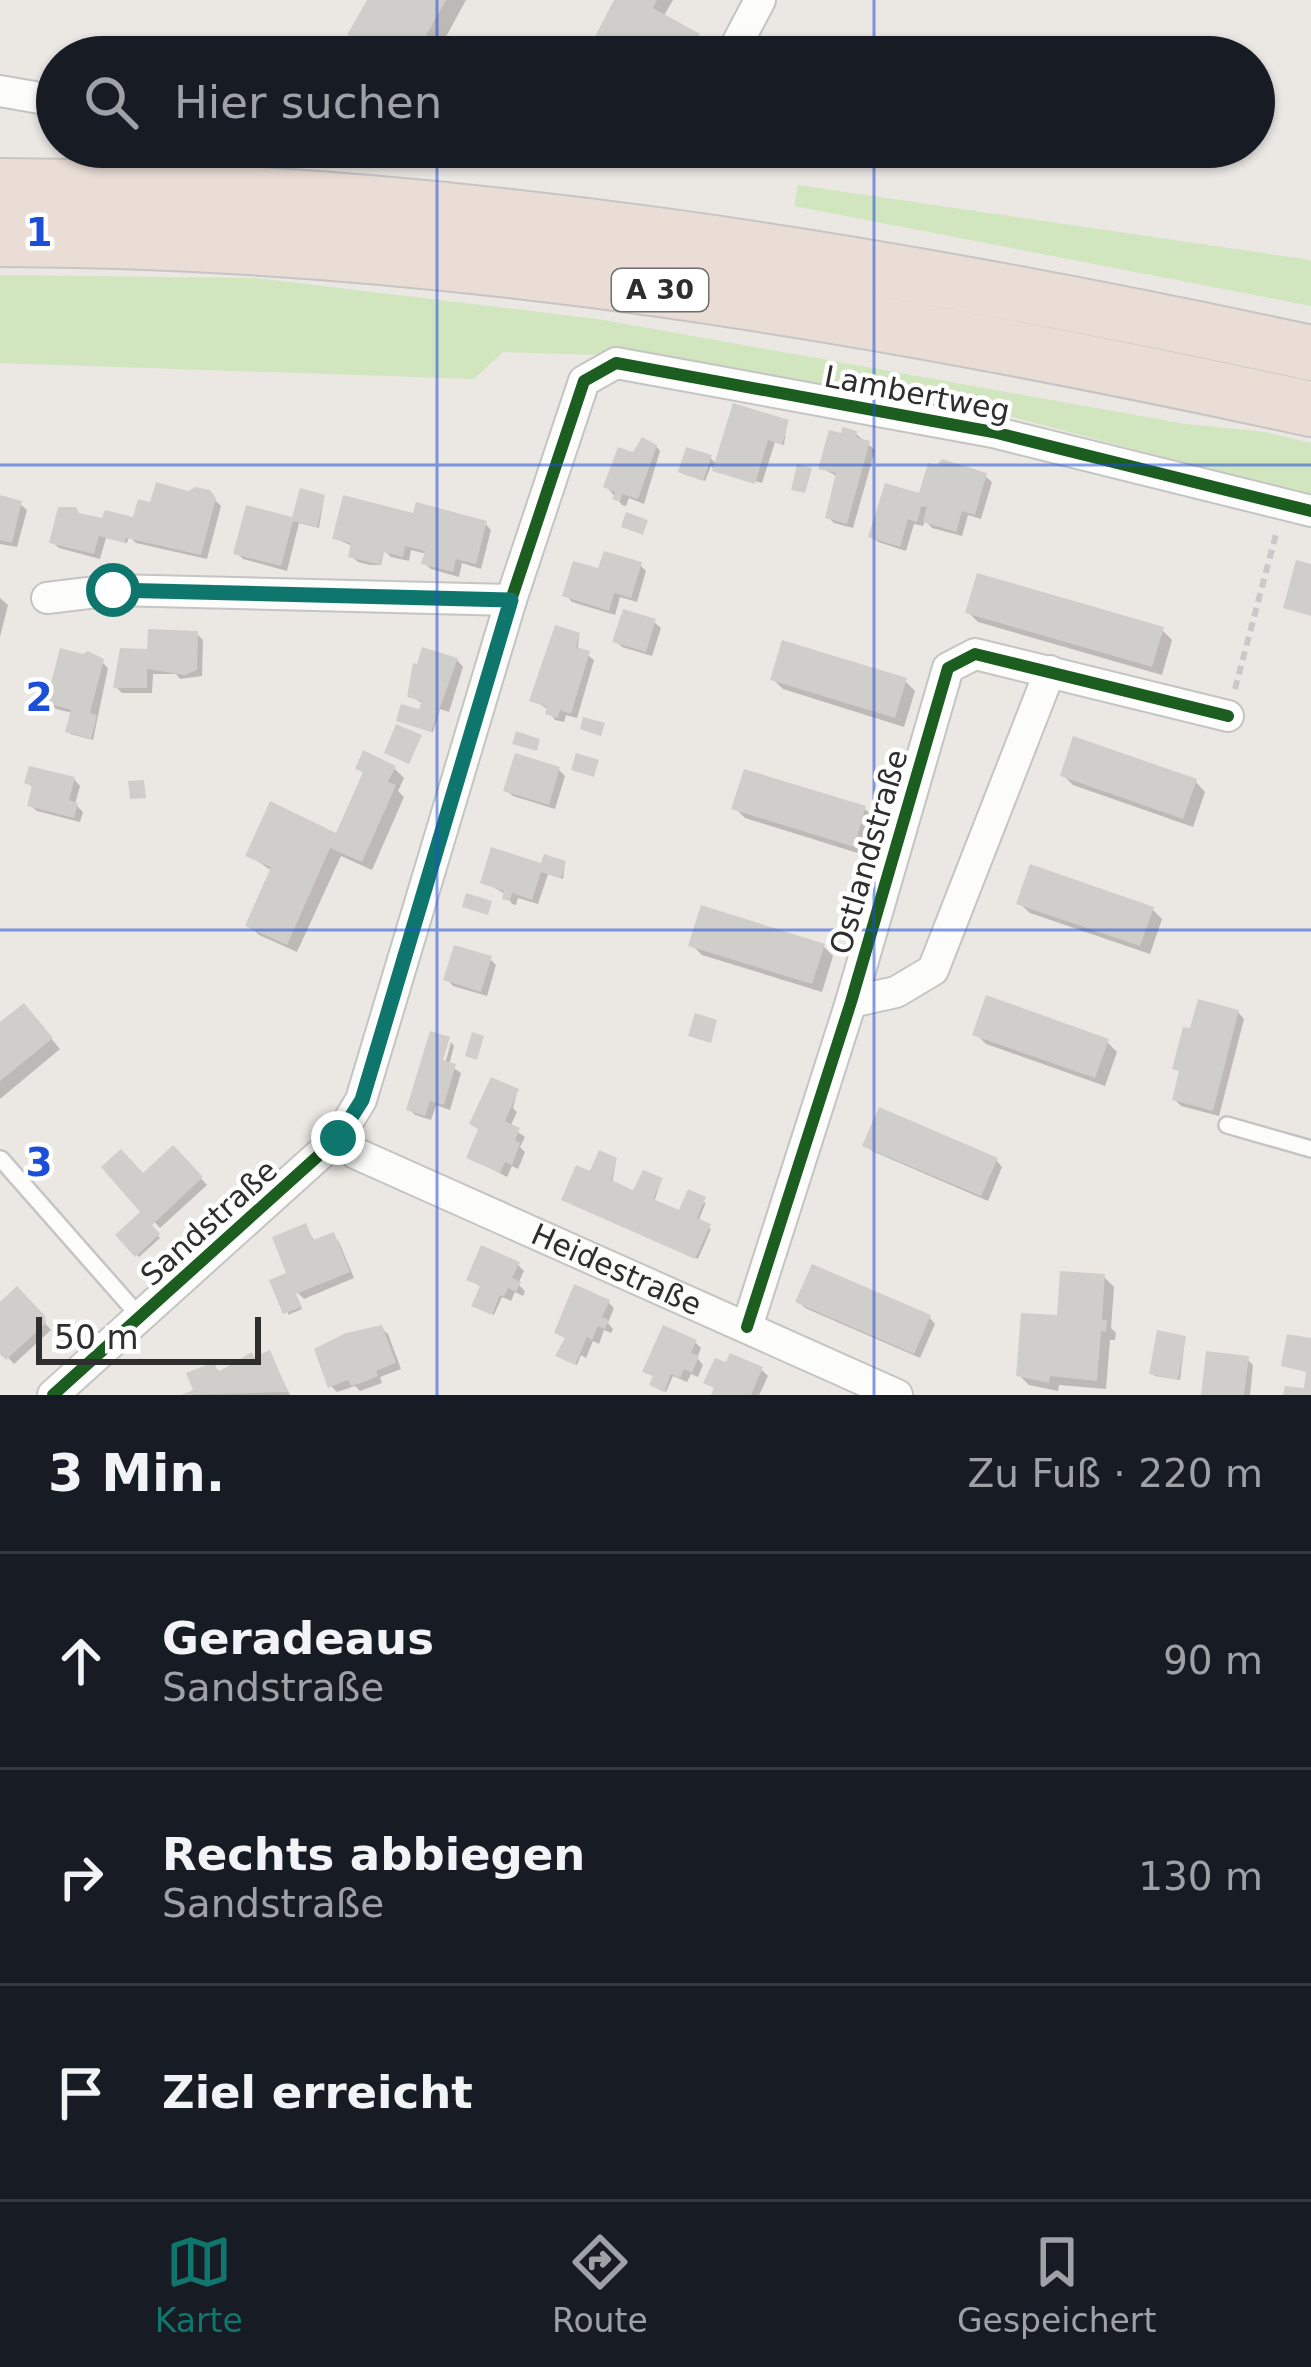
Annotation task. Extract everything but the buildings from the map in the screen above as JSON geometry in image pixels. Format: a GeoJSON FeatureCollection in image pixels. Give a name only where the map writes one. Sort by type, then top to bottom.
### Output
{"type":"FeatureCollection","features":[{"type":"Feature","properties":{"kind":"highway","name":"A 30"},"geometry":{"type":"LineString","coordinates":[[0,186],[293,194],[471,211],[951,280],[1311,353]]}},
{"type":"Feature","properties":{"kind":"highway","name":"A 30"},"geometry":{"type":"LineString","coordinates":[[0,239],[295,250],[640,287],[941,333],[1311,409]]}},
{"type":"Feature","properties":{"kind":"street"},"geometry":{"type":"LineString","coordinates":[[741,36],[760,0]]}},
{"type":"Feature","properties":{"kind":"street"},"geometry":{"type":"LineString","coordinates":[[0,91],[36,97]]}},
{"type":"Feature","properties":{"kind":"street","name":"Lambertweg"},"geometry":{"type":"LineString","coordinates":[[584,381],[616,363],[993,432],[1298,508]]}},
{"type":"Feature","properties":{"kind":"street","name":"Sandstraße"},"geometry":{"type":"LineString","coordinates":[[53,1395],[338,1138],[362,1100],[511,600],[584,381]]}},
{"type":"Feature","properties":{"kind":"street"},"geometry":{"type":"LineString","coordinates":[[47,598],[113,590],[511,600]]}},
{"type":"Feature","properties":{"kind":"street","name":"Ostlandstraße"},"geometry":{"type":"LineString","coordinates":[[747,1327],[851,1002],[948,668],[975,654],[1228,716]]}},
{"type":"Feature","properties":{"kind":"street","name":"Ostlandstraße"},"geometry":{"type":"LineString","coordinates":[[851,1002],[896,992],[933,970],[1050,671]]}},
{"type":"Feature","properties":{"kind":"street","name":"Heidestraße"},"geometry":{"type":"LineString","coordinates":[[338,1138],[355,1153],[897,1395]]}},
{"type":"Feature","properties":{"kind":"lane"},"geometry":{"type":"LineString","coordinates":[[1227,1125],[1311,1149]]}},
{"type":"Feature","properties":{"kind":"lane"},"geometry":{"type":"LineString","coordinates":[[2,1159],[140,1317]]}},
{"type":"Feature","properties":{"kind":"path"},"geometry":{"type":"LineString","coordinates":[[1228,716],[1298,508]]}},
{"type":"Feature","properties":{"kind":"green space"},"geometry":{"type":"Polygon","coordinates":[[[798,185],[1304,259],[1311,261],[1311,306],[794,206],[798,185]]]}},
{"type":"Feature","properties":{"kind":"green space"},"geometry":{"type":"Polygon","coordinates":[[[0,275],[256,278],[598,319],[1311,443],[1311,496],[1001,414],[601,355],[503,352],[474,379],[0,363],[0,275]]]}},
{"type":"Feature","properties":{"kind":"cycle path"},"geometry":{"type":"LineString","coordinates":[[53,1395],[338,1138],[361,1100],[511,600],[584,381],[616,363],[993,432],[1311,511]]}},
{"type":"Feature","properties":{"kind":"cycle path"},"geometry":{"type":"LineString","coordinates":[[747,1327],[851,1002],[948,668],[975,654],[1228,716]]}},
{"type":"Feature","properties":{"kind":"route"},"geometry":{"type":"LineString","coordinates":[[113,590],[511,600],[362,1100],[338,1138]]}}]}
